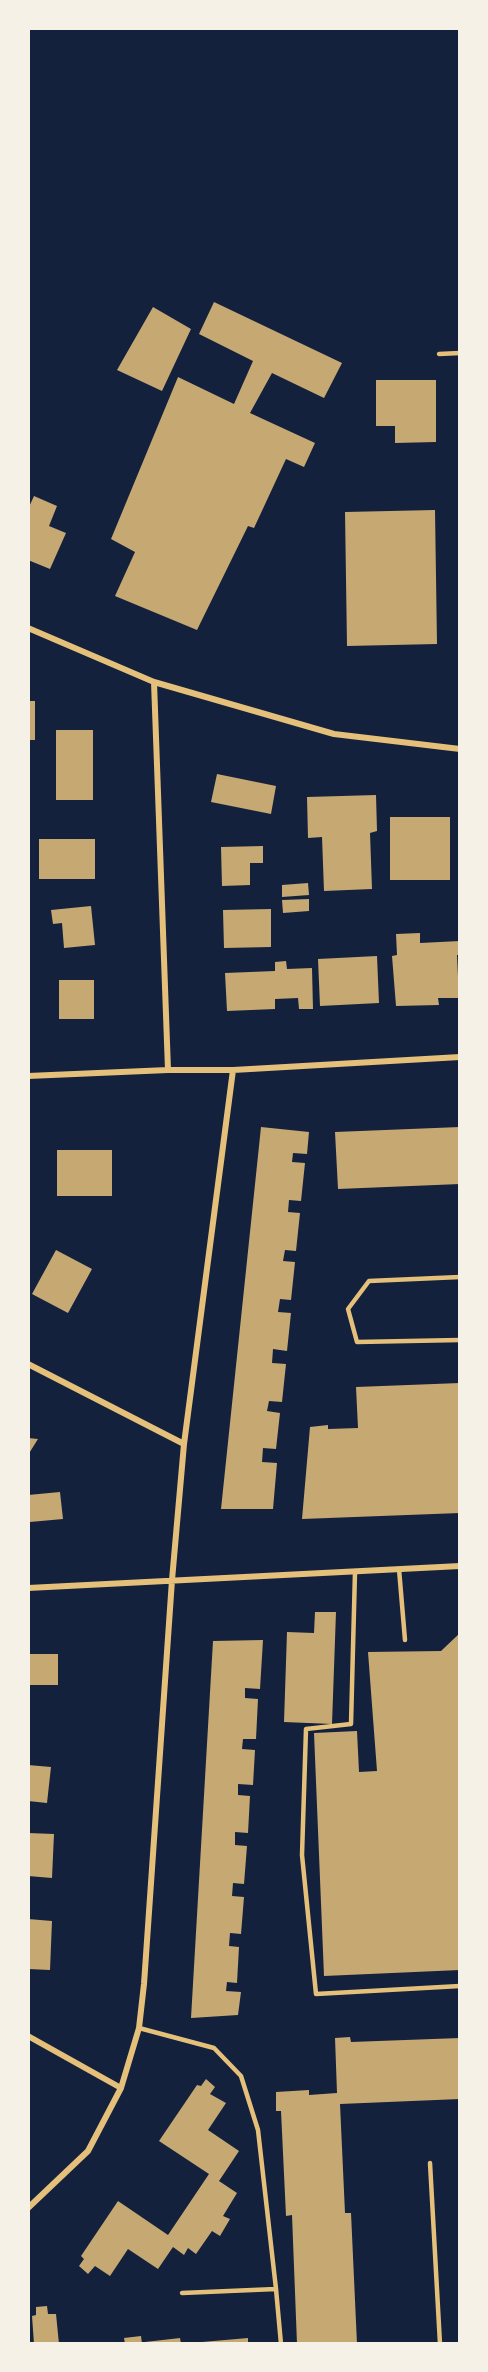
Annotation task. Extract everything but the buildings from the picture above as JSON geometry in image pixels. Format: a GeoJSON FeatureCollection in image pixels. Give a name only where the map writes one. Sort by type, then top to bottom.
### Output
{"type":"FeatureCollection","features":[{"type":"Feature","properties":{"kind":"street"},"geometry":{"type":"LineString","coordinates":[[28,628],[154,682],[334,734],[459,749]]}},
{"type":"Feature","properties":{"kind":"street"},"geometry":{"type":"LineString","coordinates":[[154,682],[168,1070]]}},
{"type":"Feature","properties":{"kind":"street"},"geometry":{"type":"LineString","coordinates":[[28,1076],[168,1070],[233,1070],[459,1057]]}},
{"type":"Feature","properties":{"kind":"street"},"geometry":{"type":"LineString","coordinates":[[28,2208],[88,2151],[121,2088],[139,2028],[184,1444],[233,1070]]}},
{"type":"Feature","properties":{"kind":"street"},"geometry":{"type":"LineString","coordinates":[[28,1364],[184,1444]]}},
{"type":"Feature","properties":{"kind":"street"},"geometry":{"type":"LineString","coordinates":[[28,1588],[459,1566]]}},
{"type":"Feature","properties":{"kind":"street"},"geometry":{"type":"LineString","coordinates":[[28,2036],[121,2088]]}},
{"type":"Feature","properties":{"kind":"lane"},"geometry":{"type":"LineString","coordinates":[[439,354],[459,353]]}},
{"type":"Feature","properties":{"kind":"lane"},"geometry":{"type":"LineString","coordinates":[[459,1277],[369,1281],[348,1309],[357,1342],[459,1340]]}},
{"type":"Feature","properties":{"kind":"lane"},"geometry":{"type":"LineString","coordinates":[[399,1569],[405,1640]]}},
{"type":"Feature","properties":{"kind":"lane"},"geometry":{"type":"LineString","coordinates":[[355,1572],[351,1724],[306,1729],[302,1855],[316,1994],[459,1986]]}},
{"type":"Feature","properties":{"kind":"lane"},"geometry":{"type":"LineString","coordinates":[[139,2028],[214,2048],[241,2076],[258,2130],[280,2343]]}},
{"type":"Feature","properties":{"kind":"lane"},"geometry":{"type":"LineString","coordinates":[[429,2163],[440,2343]]}},
{"type":"Feature","properties":{"kind":"lane"},"geometry":{"type":"LineString","coordinates":[[182,2293],[276,2289]]}}]}
